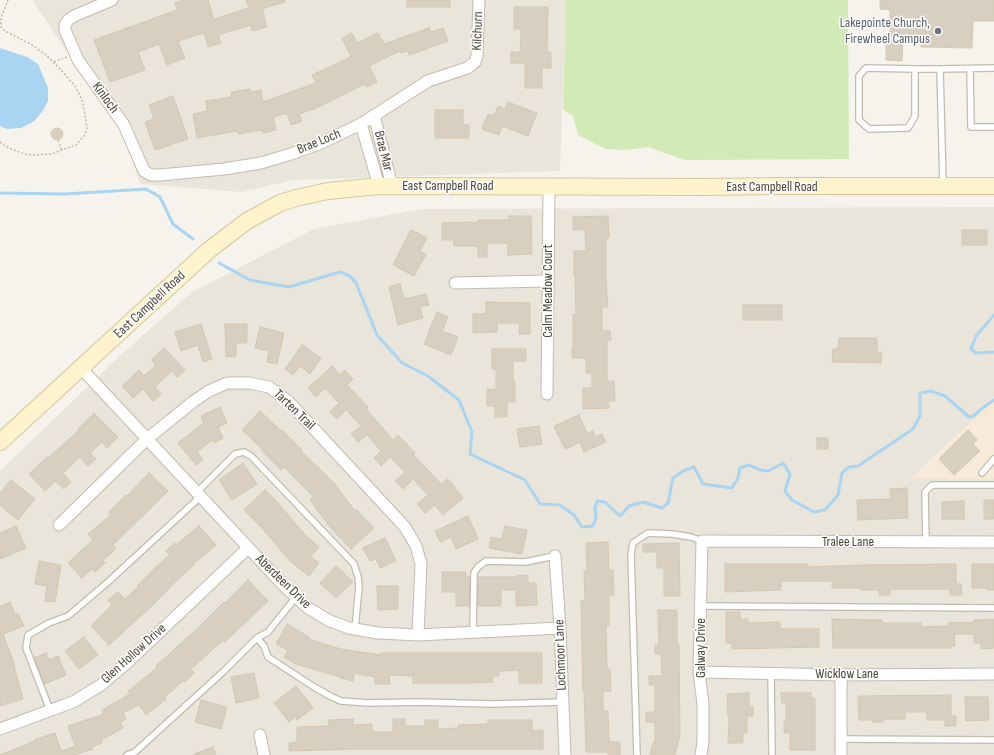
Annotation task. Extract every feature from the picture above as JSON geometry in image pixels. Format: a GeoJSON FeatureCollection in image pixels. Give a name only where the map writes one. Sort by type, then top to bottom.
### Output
{"type":"FeatureCollection","features":[{"type":"Feature","properties":{"kind":"main road","name":"East Campbell Road"},"geometry":{"type":"LineString","coordinates":[[0,442],[209,250],[247,221],[280,203],[296,198],[328,191],[385,186],[992,187]]}},
{"type":"Feature","properties":{"kind":"street","name":"Kinloch"},"geometry":{"type":"LineString","coordinates":[[112,0],[74,16],[66,23],[65,30],[75,53],[124,125],[144,171],[147,174]]}},
{"type":"Feature","properties":{"kind":"street","name":"Kilchurn"},"geometry":{"type":"LineString","coordinates":[[475,62],[477,56],[479,0]]}},
{"type":"Feature","properties":{"kind":"street","name":"Brae Loch"},"geometry":{"type":"LineString","coordinates":[[147,174],[160,175],[224,170],[261,163],[319,144],[361,124],[428,80],[467,68],[475,62]]}},
{"type":"Feature","properties":{"kind":"street","name":"Brae Mar"},"geometry":{"type":"LineString","coordinates":[[374,115],[385,186]]}},
{"type":"Feature","properties":{"kind":"street","name":"Brae Mar"},"geometry":{"type":"LineString","coordinates":[[361,124],[385,186]]}},
{"type":"Feature","properties":{"kind":"street","name":"Calm Meadow Court"},"geometry":{"type":"LineString","coordinates":[[547,394],[549,187]]}},
{"type":"Feature","properties":{"kind":"street"},"geometry":{"type":"LineString","coordinates":[[455,283],[547,281]]}},
{"type":"Feature","properties":{"kind":"street","name":"Aberdeen Drive"},"geometry":{"type":"LineString","coordinates":[[81,368],[262,564],[308,608],[330,621],[355,629],[378,633],[418,635],[560,628]]}},
{"type":"Feature","properties":{"kind":"street","name":"Tarten Trail"},"geometry":{"type":"LineString","coordinates":[[59,525],[147,440],[194,400],[209,391],[227,384],[249,383],[269,387],[279,393],[405,527],[416,546],[421,564],[418,635]]}},
{"type":"Feature","properties":{"kind":"street","name":"Tralee Lane"},"geometry":{"type":"LineString","coordinates":[[702,542],[994,542]]}},
{"type":"Feature","properties":{"kind":"street","name":"Galway Drive"},"geometry":{"type":"LineString","coordinates":[[701,755],[703,742],[703,704],[699,672],[702,542]]}},
{"type":"Feature","properties":{"kind":"street","name":"Glen Hollow Drive"},"geometry":{"type":"LineString","coordinates":[[0,729],[73,702],[101,685],[129,661],[248,548]]}},
{"type":"Feature","properties":{"kind":"street","name":"Lochmoor Lane"},"geometry":{"type":"LineString","coordinates":[[555,556],[560,628],[565,755]]}},
{"type":"Feature","properties":{"kind":"street","name":"Wicklow Lane"},"geometry":{"type":"LineString","coordinates":[[699,672],[994,674]]}},
{"type":"Feature","properties":{"kind":"street"},"geometry":{"type":"LineString","coordinates":[[841,674],[841,755]]}},
{"type":"Feature","properties":{"kind":"street"},"geometry":{"type":"LineString","coordinates":[[260,735],[264,755]]}},
{"type":"Feature","properties":{"kind":"lane"},"geometry":{"type":"LineString","coordinates":[[914,69],[915,116],[908,128],[869,129],[859,120],[859,76],[866,68],[994,68]]}},
{"type":"Feature","properties":{"kind":"lane"},"geometry":{"type":"LineString","coordinates":[[940,69],[943,187]]}},
{"type":"Feature","properties":{"kind":"lane"},"geometry":{"type":"LineString","coordinates":[[970,69],[971,127],[994,127]]}},
{"type":"Feature","properties":{"kind":"lane"},"geometry":{"type":"LineString","coordinates":[[50,710],[26,648],[28,635],[49,623],[68,616],[108,582],[198,495],[235,454],[244,452],[251,456],[354,564],[359,586],[355,629]]}},
{"type":"Feature","properties":{"kind":"lane"},"geometry":{"type":"LineString","coordinates":[[982,473],[994,458]]}},
{"type":"Feature","properties":{"kind":"lane"},"geometry":{"type":"LineString","coordinates":[[926,542],[925,492],[932,485],[994,484]]}},
{"type":"Feature","properties":{"kind":"lane"},"geometry":{"type":"LineString","coordinates":[[637,755],[631,554],[633,542],[648,533],[672,534],[691,537],[702,542]]}},
{"type":"Feature","properties":{"kind":"lane"},"geometry":{"type":"LineString","coordinates":[[473,632],[474,574],[478,567],[486,561],[524,562],[555,556]]}},
{"type":"Feature","properties":{"kind":"lane"},"geometry":{"type":"LineString","coordinates":[[127,755],[135,752],[224,671],[256,638],[268,632],[296,597]]}},
{"type":"Feature","properties":{"kind":"lane"},"geometry":{"type":"LineString","coordinates":[[701,606],[994,608]]}},
{"type":"Feature","properties":{"kind":"lane"},"geometry":{"type":"LineString","coordinates":[[256,638],[264,646],[268,657],[314,687],[341,701],[369,703],[416,702],[493,704],[563,702]]}},
{"type":"Feature","properties":{"kind":"lane"},"geometry":{"type":"LineString","coordinates":[[771,673],[772,755]]}},
{"type":"Feature","properties":{"kind":"lane"},"geometry":{"type":"LineString","coordinates":[[841,739],[994,740]]}},
{"type":"Feature","properties":{"kind":"path"},"geometry":{"type":"LineString","coordinates":[[0,142],[17,152],[33,155],[51,154],[76,145],[85,136],[87,128],[85,112],[79,93],[54,62],[32,45],[1,27],[1,18],[8,0]]}},
{"type":"Feature","properties":{"kind":"path"},"geometry":{"type":"LineString","coordinates":[[54,62],[75,53]]}},
{"type":"Feature","properties":{"kind":"path"},"geometry":{"type":"LineString","coordinates":[[58,140],[62,151]]}},
{"type":"Feature","properties":{"kind":"shaded area"},"geometry":{"type":"Polygon","coordinates":[[[32,0],[566,0],[560,171],[293,180],[242,192],[140,184],[125,137],[32,0]]]}},
{"type":"Feature","properties":{"kind":"shaded area"},"geometry":{"type":"Polygon","coordinates":[[[994,207],[994,400],[911,479],[994,479],[994,755],[0,755],[0,471],[112,363],[192,292],[314,229],[421,209],[994,207]]]}},
{"type":"Feature","properties":{"kind":"shaded area"},"geometry":{"type":"Polygon","coordinates":[[[994,400],[994,479],[911,479],[994,400]]]}},
{"type":"Feature","properties":{"kind":"green space"},"geometry":{"type":"Polygon","coordinates":[[[566,0],[848,0],[849,159],[685,160],[648,147],[625,150],[605,149],[578,135],[573,116],[563,110],[566,0]]]}},
{"type":"Feature","properties":{"kind":"water"},"geometry":{"type":"Polygon","coordinates":[[[0,48],[27,57],[38,64],[48,88],[48,101],[42,112],[33,122],[21,128],[7,129],[0,126],[0,48]]]}},
{"type":"Feature","properties":{"kind":"building"},"geometry":{"type":"Polygon","coordinates":[[[185,0],[208,0],[214,19],[249,8],[246,0],[284,0],[285,2],[262,9],[267,27],[252,31],[251,25],[218,35],[221,43],[208,47],[204,33],[178,41],[185,58],[167,65],[159,44],[138,52],[145,70],[110,82],[94,40],[177,10],[175,3],[185,0]]]}},
{"type":"Feature","properties":{"kind":"building"},"geometry":{"type":"Polygon","coordinates":[[[407,0],[450,0],[450,7],[407,7],[407,0]]]}},
{"type":"Feature","properties":{"kind":"building","name":"Lakepointe Church, Firewheel Campus"},"geometry":{"type":"Polygon","coordinates":[[[880,0],[994,0],[994,21],[973,21],[972,48],[921,47],[921,35],[903,35],[902,61],[886,60],[886,42],[890,42],[890,10],[880,9],[880,0]]]}},
{"type":"Feature","properties":{"kind":"building"},"geometry":{"type":"Polygon","coordinates":[[[514,7],[548,7],[547,52],[551,52],[551,68],[542,68],[542,88],[525,88],[525,63],[511,63],[511,52],[520,52],[521,29],[514,29],[514,7]]]}},
{"type":"Feature","properties":{"kind":"building"},"geometry":{"type":"Polygon","coordinates":[[[429,28],[431,32],[443,28],[448,41],[409,55],[408,51],[401,53],[400,51],[369,66],[377,82],[366,87],[365,84],[314,109],[299,114],[302,121],[291,125],[287,113],[273,117],[276,130],[263,133],[262,130],[238,134],[238,131],[197,138],[193,114],[207,111],[206,101],[232,97],[231,92],[250,89],[251,92],[261,90],[263,102],[316,83],[312,75],[351,57],[342,38],[352,33],[357,43],[378,33],[384,44],[429,28]]]}},
{"type":"Feature","properties":{"kind":"building"},"geometry":{"type":"Polygon","coordinates":[[[173,96],[188,139],[155,150],[145,122],[154,119],[149,105],[173,96]]]}},
{"type":"Feature","properties":{"kind":"building"},"geometry":{"type":"Polygon","coordinates":[[[508,102],[537,113],[528,136],[502,126],[499,135],[482,129],[488,114],[494,116],[498,106],[505,109],[508,102]]]}},
{"type":"Feature","properties":{"kind":"building"},"geometry":{"type":"Polygon","coordinates":[[[435,110],[463,110],[463,125],[469,125],[469,138],[435,138],[435,110]]]}},
{"type":"Feature","properties":{"kind":"building"},"geometry":{"type":"Polygon","coordinates":[[[57,128],[61,130],[63,134],[61,138],[57,140],[53,138],[51,134],[53,130],[57,128]]]}},
{"type":"Feature","properties":{"kind":"building"},"geometry":{"type":"Polygon","coordinates":[[[509,216],[531,216],[532,254],[508,255],[508,243],[487,243],[487,257],[478,257],[478,246],[454,246],[453,240],[442,240],[442,223],[478,222],[478,220],[509,220],[509,216]]]}},
{"type":"Feature","properties":{"kind":"building"},"geometry":{"type":"Polygon","coordinates":[[[608,216],[609,238],[606,238],[606,282],[608,307],[602,307],[602,331],[610,331],[611,340],[607,340],[607,381],[614,381],[615,401],[608,401],[609,408],[583,409],[583,388],[592,388],[592,373],[586,373],[586,358],[572,358],[572,347],[573,314],[576,314],[574,251],[586,251],[585,229],[573,230],[573,217],[608,216]]]}},
{"type":"Feature","properties":{"kind":"building"},"geometry":{"type":"Polygon","coordinates":[[[411,230],[427,238],[420,251],[426,254],[414,276],[393,265],[411,230]]]}},
{"type":"Feature","properties":{"kind":"building"},"geometry":{"type":"Polygon","coordinates":[[[962,230],[987,230],[987,245],[962,245],[962,230]]]}},
{"type":"Feature","properties":{"kind":"building"},"geometry":{"type":"Polygon","coordinates":[[[400,284],[404,299],[426,294],[429,305],[420,307],[423,318],[398,325],[389,287],[400,284]]]}},
{"type":"Feature","properties":{"kind":"building"},"geometry":{"type":"Polygon","coordinates":[[[486,302],[530,303],[530,334],[519,334],[520,323],[497,323],[497,332],[473,333],[473,314],[486,314],[486,302]]]}},
{"type":"Feature","properties":{"kind":"building"},"geometry":{"type":"Polygon","coordinates":[[[743,305],[782,305],[782,320],[743,320],[743,305]]]}},
{"type":"Feature","properties":{"kind":"building"},"geometry":{"type":"Polygon","coordinates":[[[437,312],[448,317],[442,331],[458,337],[451,355],[424,344],[437,312]]]}},
{"type":"Feature","properties":{"kind":"building"},"geometry":{"type":"Polygon","coordinates":[[[201,324],[212,359],[203,362],[198,345],[181,351],[175,332],[201,324]]]}},
{"type":"Feature","properties":{"kind":"building"},"geometry":{"type":"Polygon","coordinates":[[[225,324],[247,324],[247,343],[236,343],[236,356],[226,357],[225,324]]]}},
{"type":"Feature","properties":{"kind":"building"},"geometry":{"type":"Polygon","coordinates":[[[260,327],[284,333],[277,364],[267,362],[269,351],[255,348],[260,327]]]}},
{"type":"Feature","properties":{"kind":"building"},"geometry":{"type":"Polygon","coordinates":[[[839,338],[877,338],[877,352],[882,352],[881,363],[832,362],[833,349],[838,349],[839,338]]]}},
{"type":"Feature","properties":{"kind":"building"},"geometry":{"type":"Polygon","coordinates":[[[302,345],[321,358],[310,374],[300,366],[293,375],[285,369],[302,345]]]}},
{"type":"Feature","properties":{"kind":"building"},"geometry":{"type":"Polygon","coordinates":[[[164,348],[185,370],[177,377],[172,371],[155,387],[161,394],[153,401],[143,389],[133,398],[122,386],[139,370],[144,376],[156,365],[151,360],[164,348]]]}},
{"type":"Feature","properties":{"kind":"building"},"geometry":{"type":"Polygon","coordinates":[[[492,349],[526,349],[526,361],[513,361],[515,402],[507,402],[507,417],[495,417],[495,406],[487,406],[487,389],[496,390],[496,369],[492,369],[492,349]]]}},
{"type":"Feature","properties":{"kind":"building"},"geometry":{"type":"Polygon","coordinates":[[[332,366],[340,375],[345,370],[353,379],[347,385],[368,407],[366,409],[393,440],[398,435],[415,453],[413,454],[441,484],[448,479],[463,498],[443,515],[435,505],[425,513],[417,504],[428,495],[413,479],[403,489],[395,481],[405,472],[390,457],[381,466],[374,458],[381,451],[367,435],[358,442],[351,434],[361,426],[346,410],[337,419],[330,412],[339,403],[325,388],[316,397],[308,388],[332,366]]]}},
{"type":"Feature","properties":{"kind":"building"},"geometry":{"type":"Polygon","coordinates":[[[220,407],[227,423],[218,427],[223,438],[214,443],[212,440],[197,452],[203,460],[196,465],[178,443],[204,423],[201,416],[220,407]]]}},
{"type":"Feature","properties":{"kind":"building"},"geometry":{"type":"Polygon","coordinates":[[[260,411],[302,450],[301,451],[333,482],[355,511],[357,510],[374,528],[351,549],[330,527],[310,500],[314,497],[284,467],[281,470],[242,430],[260,411]]]}},
{"type":"Feature","properties":{"kind":"building"},"geometry":{"type":"Polygon","coordinates":[[[94,413],[118,437],[107,448],[102,442],[90,453],[96,459],[88,466],[80,457],[63,473],[71,482],[64,489],[55,481],[45,491],[29,474],[79,430],[78,429],[94,413]]]}},
{"type":"Feature","properties":{"kind":"building"},"geometry":{"type":"Polygon","coordinates":[[[579,415],[587,433],[593,431],[595,437],[602,434],[606,442],[584,452],[580,442],[565,449],[554,426],[579,415]]]}},
{"type":"Feature","properties":{"kind":"building"},"geometry":{"type":"Polygon","coordinates":[[[539,426],[542,444],[520,447],[517,429],[539,426]]]}},
{"type":"Feature","properties":{"kind":"building"},"geometry":{"type":"Polygon","coordinates":[[[968,430],[977,440],[973,444],[980,451],[954,475],[939,459],[968,430]]]}},
{"type":"Feature","properties":{"kind":"building"},"geometry":{"type":"Polygon","coordinates":[[[817,438],[828,438],[828,449],[817,449],[817,438]]]}},
{"type":"Feature","properties":{"kind":"building"},"geometry":{"type":"Polygon","coordinates":[[[243,463],[257,484],[232,500],[219,480],[243,463]]]}},
{"type":"Feature","properties":{"kind":"building"},"geometry":{"type":"Polygon","coordinates":[[[149,473],[168,491],[113,545],[116,549],[103,560],[105,563],[95,572],[92,569],[82,578],[68,563],[93,540],[88,534],[111,515],[109,512],[149,473]]]}},
{"type":"Feature","properties":{"kind":"building"},"geometry":{"type":"Polygon","coordinates":[[[11,480],[35,499],[18,520],[0,505],[0,493],[11,480]]]}},
{"type":"Feature","properties":{"kind":"building"},"geometry":{"type":"Polygon","coordinates":[[[907,488],[908,518],[858,520],[857,500],[891,499],[890,489],[907,488]]]}},
{"type":"Feature","properties":{"kind":"building"},"geometry":{"type":"Polygon","coordinates":[[[265,490],[282,507],[307,537],[319,547],[311,556],[319,563],[309,576],[291,562],[261,527],[244,510],[265,490]]]}},
{"type":"Feature","properties":{"kind":"building"},"geometry":{"type":"Polygon","coordinates":[[[984,500],[994,500],[994,519],[984,519],[984,500]]]}},
{"type":"Feature","properties":{"kind":"building"},"geometry":{"type":"Polygon","coordinates":[[[964,501],[964,519],[942,519],[942,502],[964,501]]]}},
{"type":"Feature","properties":{"kind":"building"},"geometry":{"type":"Polygon","coordinates":[[[468,516],[478,539],[456,549],[451,537],[440,542],[435,531],[468,516]]]}},
{"type":"Feature","properties":{"kind":"building"},"geometry":{"type":"Polygon","coordinates":[[[16,526],[26,548],[0,559],[0,533],[16,526]]]}},
{"type":"Feature","properties":{"kind":"building"},"geometry":{"type":"Polygon","coordinates":[[[199,526],[216,545],[193,564],[194,565],[153,605],[109,645],[91,626],[112,605],[108,600],[118,592],[125,599],[169,555],[166,551],[175,543],[176,545],[199,526]]]}},
{"type":"Feature","properties":{"kind":"building"},"geometry":{"type":"Polygon","coordinates":[[[505,526],[527,530],[522,554],[489,548],[491,537],[502,539],[505,526]]]}},
{"type":"Feature","properties":{"kind":"building"},"geometry":{"type":"Polygon","coordinates":[[[385,538],[396,561],[380,568],[376,559],[370,561],[363,548],[385,538]]]}},
{"type":"Feature","properties":{"kind":"building"},"geometry":{"type":"Polygon","coordinates":[[[608,542],[609,570],[613,570],[614,595],[609,595],[609,626],[606,626],[607,669],[610,669],[611,691],[603,691],[603,711],[608,711],[609,742],[620,742],[620,755],[608,755],[608,752],[586,752],[581,601],[585,601],[584,571],[587,571],[586,543],[608,542]]]}},
{"type":"Feature","properties":{"kind":"building"},"geometry":{"type":"Polygon","coordinates":[[[679,543],[680,596],[664,596],[664,568],[657,568],[657,552],[643,552],[643,544],[679,543]]]}},
{"type":"Feature","properties":{"kind":"building"},"geometry":{"type":"Polygon","coordinates":[[[39,561],[61,565],[55,602],[45,601],[47,586],[35,584],[39,561]]]}},
{"type":"Feature","properties":{"kind":"building"},"geometry":{"type":"Polygon","coordinates":[[[725,564],[807,564],[807,567],[956,564],[956,584],[961,584],[962,595],[950,595],[950,589],[890,589],[890,595],[879,595],[879,590],[861,590],[861,588],[832,588],[832,581],[781,581],[781,590],[725,592],[725,564]]]}},
{"type":"Feature","properties":{"kind":"building"},"geometry":{"type":"Polygon","coordinates":[[[972,564],[994,564],[994,590],[987,590],[987,588],[972,588],[972,564]]]}},
{"type":"Feature","properties":{"kind":"building"},"geometry":{"type":"Polygon","coordinates":[[[336,566],[353,582],[336,598],[320,583],[336,566]]]}},
{"type":"Feature","properties":{"kind":"building"},"geometry":{"type":"Polygon","coordinates":[[[442,572],[466,572],[466,577],[470,577],[469,606],[456,606],[456,592],[442,592],[442,572]]]}},
{"type":"Feature","properties":{"kind":"building"},"geometry":{"type":"Polygon","coordinates":[[[528,575],[528,583],[536,583],[537,605],[516,606],[516,590],[501,590],[501,606],[478,606],[478,577],[516,577],[528,575]]]}},
{"type":"Feature","properties":{"kind":"building"},"geometry":{"type":"Polygon","coordinates":[[[248,580],[268,601],[225,642],[223,640],[191,669],[194,673],[185,682],[184,680],[165,697],[166,699],[146,715],[139,705],[123,713],[126,719],[120,722],[123,728],[101,740],[102,743],[92,747],[93,749],[75,755],[0,755],[35,741],[34,740],[55,733],[61,751],[75,746],[68,726],[104,714],[102,710],[130,694],[128,691],[157,668],[156,666],[248,580]]]}},
{"type":"Feature","properties":{"kind":"building"},"geometry":{"type":"Polygon","coordinates":[[[377,586],[398,586],[398,609],[378,610],[377,586]]]}},
{"type":"Feature","properties":{"kind":"building"},"geometry":{"type":"Polygon","coordinates":[[[10,602],[15,614],[18,613],[24,626],[3,634],[15,666],[23,699],[0,706],[0,606],[10,602]]]}},
{"type":"Feature","properties":{"kind":"building"},"geometry":{"type":"Polygon","coordinates":[[[658,610],[677,610],[680,736],[675,755],[650,755],[653,743],[655,743],[655,722],[646,722],[646,712],[655,712],[655,685],[649,685],[649,676],[662,676],[661,654],[655,654],[655,645],[659,645],[658,610]]]}},
{"type":"Feature","properties":{"kind":"building"},"geometry":{"type":"Polygon","coordinates":[[[726,612],[740,612],[740,619],[748,619],[748,623],[780,622],[780,629],[819,629],[819,647],[732,649],[732,643],[726,643],[726,612]]]}},
{"type":"Feature","properties":{"kind":"building"},"geometry":{"type":"Polygon","coordinates":[[[832,619],[882,620],[882,623],[921,623],[921,627],[948,626],[948,623],[974,622],[974,620],[994,619],[994,648],[981,649],[981,643],[974,643],[974,634],[954,634],[955,646],[951,646],[951,648],[833,648],[832,619]]]}},
{"type":"Feature","properties":{"kind":"building"},"geometry":{"type":"Polygon","coordinates":[[[287,624],[309,637],[308,639],[341,649],[381,655],[381,653],[542,653],[542,683],[519,683],[519,670],[499,671],[499,676],[493,676],[493,682],[475,683],[413,683],[413,676],[389,675],[390,684],[375,684],[375,677],[354,673],[353,681],[340,678],[296,664],[284,657],[288,650],[276,644],[287,624]]]}},
{"type":"Feature","properties":{"kind":"building"},"geometry":{"type":"Polygon","coordinates":[[[84,637],[98,655],[79,669],[65,651],[84,637]]]}},
{"type":"Feature","properties":{"kind":"building"},"geometry":{"type":"Polygon","coordinates":[[[46,653],[49,660],[58,656],[66,675],[45,684],[34,658],[46,653]]]}},
{"type":"Feature","properties":{"kind":"building"},"geometry":{"type":"Polygon","coordinates":[[[254,673],[259,698],[236,703],[231,677],[254,673]]]}},
{"type":"Feature","properties":{"kind":"building"},"geometry":{"type":"Polygon","coordinates":[[[296,686],[313,708],[297,720],[296,716],[289,722],[274,703],[296,686]]]}},
{"type":"Feature","properties":{"kind":"building"},"geometry":{"type":"Polygon","coordinates":[[[749,693],[749,706],[753,706],[753,716],[747,716],[747,733],[743,733],[743,743],[728,743],[729,716],[728,717],[727,694],[749,693]]]}},
{"type":"Feature","properties":{"kind":"building"},"geometry":{"type":"Polygon","coordinates":[[[781,693],[811,693],[811,698],[815,698],[815,750],[790,750],[790,733],[784,733],[786,703],[782,703],[781,693]]]}},
{"type":"Feature","properties":{"kind":"building"},"geometry":{"type":"Polygon","coordinates":[[[951,695],[951,716],[956,716],[956,726],[945,726],[945,720],[927,720],[927,712],[905,712],[905,719],[883,719],[883,722],[859,720],[858,696],[951,695]]]}},
{"type":"Feature","properties":{"kind":"building"},"geometry":{"type":"Polygon","coordinates":[[[965,697],[988,697],[989,720],[966,721],[965,697]]]}},
{"type":"Feature","properties":{"kind":"building"},"geometry":{"type":"Polygon","coordinates":[[[201,700],[227,707],[221,729],[195,722],[201,700]]]}},
{"type":"Feature","properties":{"kind":"building"},"geometry":{"type":"Polygon","coordinates":[[[353,719],[353,725],[372,724],[372,732],[393,732],[393,719],[405,719],[405,726],[425,726],[425,720],[438,720],[438,729],[458,728],[458,725],[488,724],[488,720],[532,720],[532,731],[543,730],[543,749],[360,749],[289,751],[289,743],[297,742],[297,727],[329,726],[328,720],[353,719]]]}},
{"type":"Feature","properties":{"kind":"building"},"geometry":{"type":"Polygon","coordinates":[[[213,747],[216,755],[194,755],[194,754],[213,747]]]}},
{"type":"Feature","properties":{"kind":"waterway"},"geometry":{"type":"LineString","coordinates":[[0,193],[65,194],[146,189],[160,197],[173,224],[193,239]]}},
{"type":"Feature","properties":{"kind":"waterway"},"geometry":{"type":"LineString","coordinates":[[219,263],[250,280],[289,287],[340,272],[350,276],[356,283],[377,335],[402,363],[428,376],[459,400],[472,432],[470,454],[525,480],[540,504],[560,505],[574,515],[582,527],[593,526],[596,518],[595,508],[597,501],[605,502],[620,516],[629,506],[643,502],[662,508],[668,503],[673,478],[683,471],[694,467],[703,484],[732,488],[738,478],[740,468],[749,465],[760,470],[768,471],[783,463],[790,474],[785,491],[792,500],[814,512],[825,510],[838,495],[842,473],[849,467],[858,466],[913,429],[920,416],[920,393],[931,391],[945,396],[969,417],[974,416],[994,400]]}},
{"type":"Feature","properties":{"kind":"waterway"},"geometry":{"type":"LineString","coordinates":[[994,315],[976,336],[971,349],[976,353],[994,352]]}},
{"type":"Feature","properties":{"kind":"place","name":"Lakepointe Church, Firewheel Campus"},"geometry":{"type":"Point","coordinates":[938,31]}}]}
